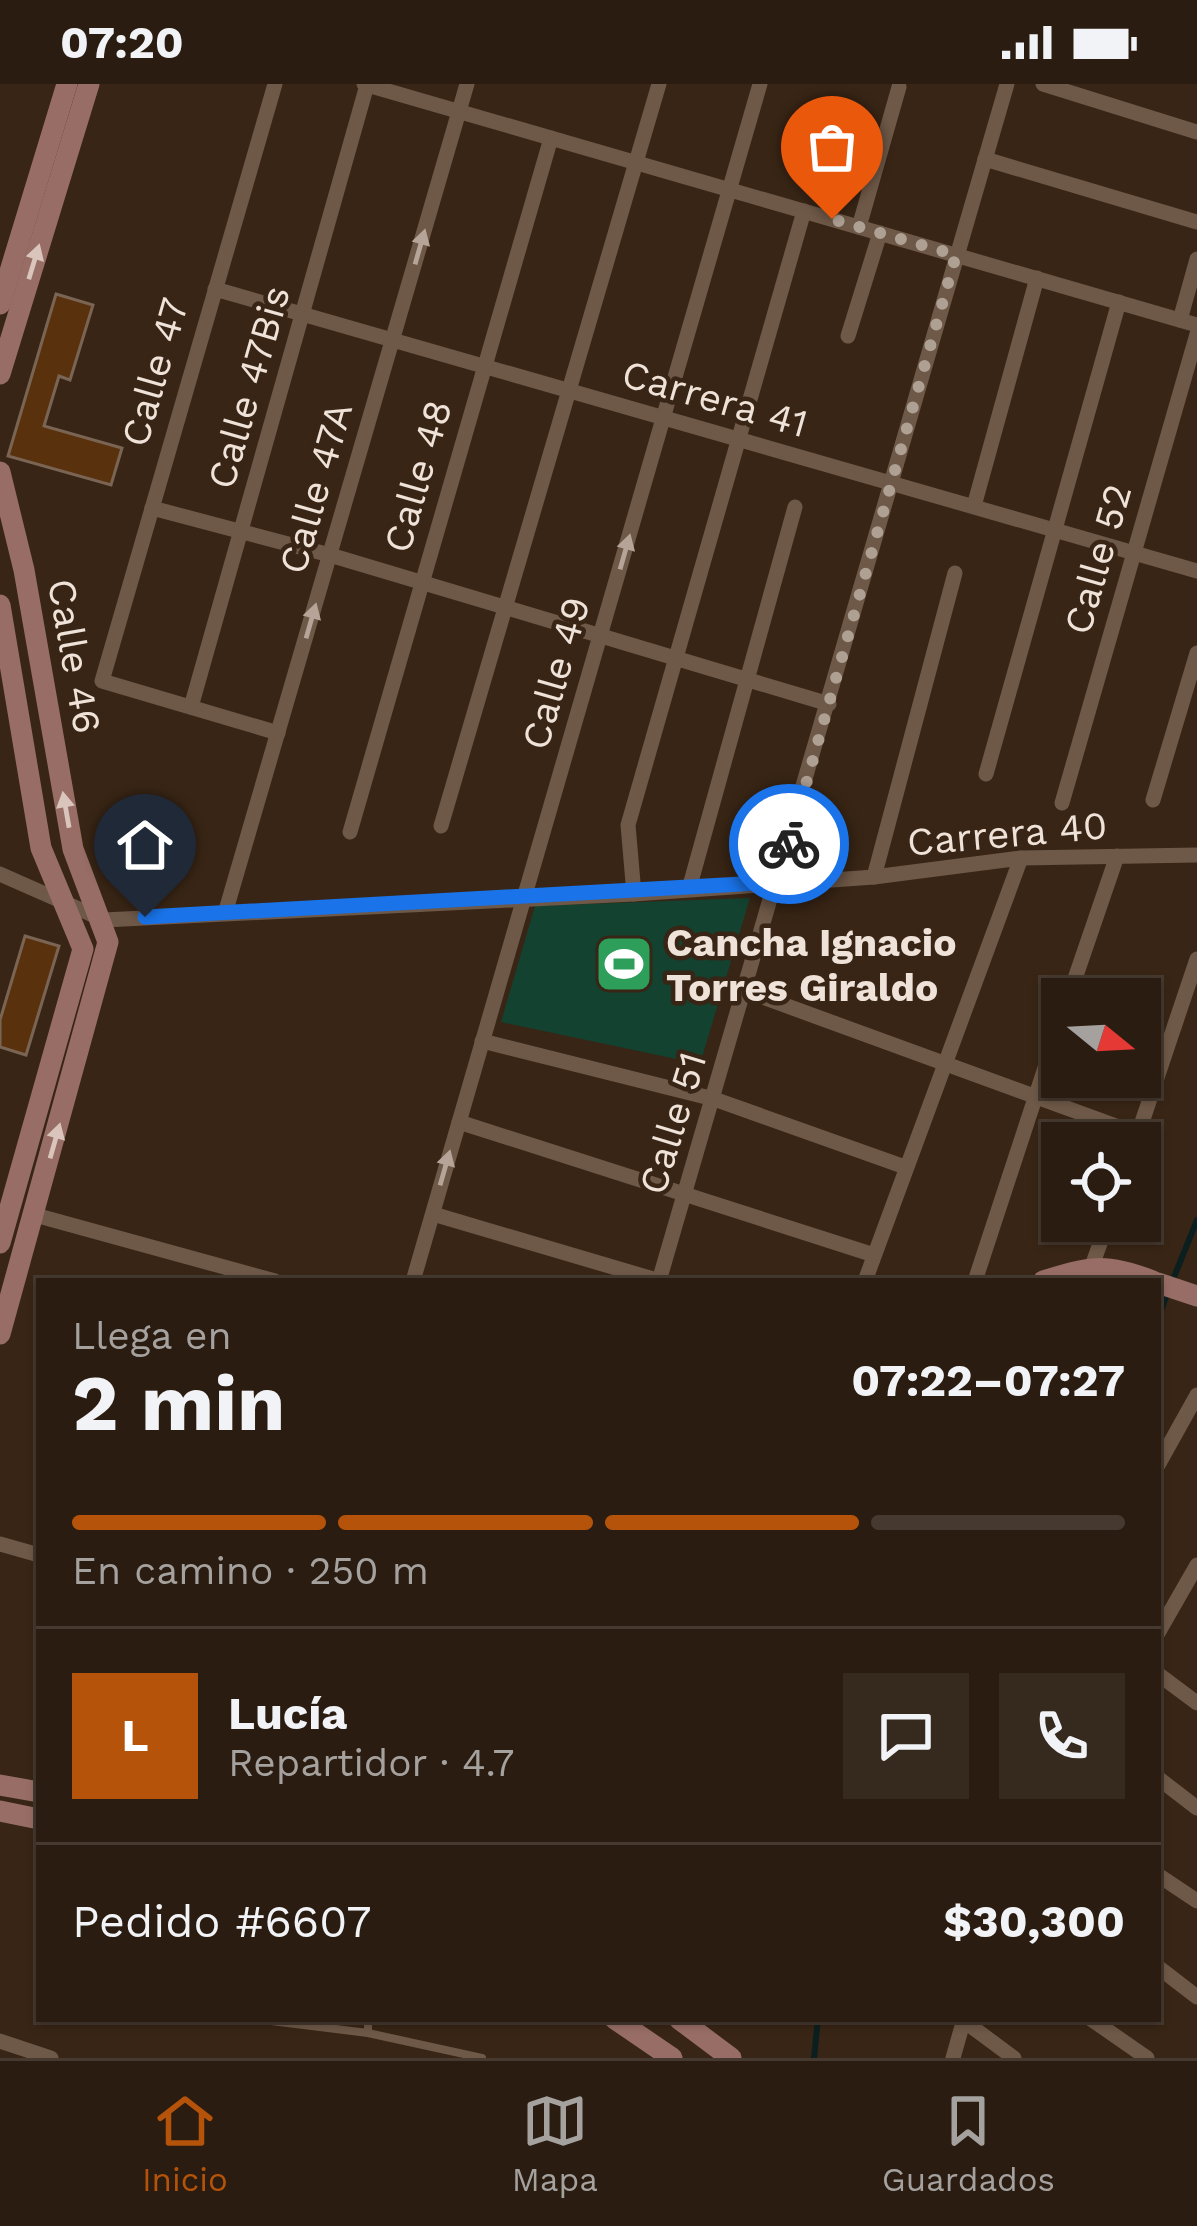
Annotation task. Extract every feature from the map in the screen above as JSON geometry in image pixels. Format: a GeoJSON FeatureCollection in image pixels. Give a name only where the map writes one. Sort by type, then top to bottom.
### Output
{"type":"FeatureCollection","features":[{"type":"Feature","properties":{"kind":"main road"},"geometry":{"type":"LineString","coordinates":[[0,304],[67,84]]}},
{"type":"Feature","properties":{"kind":"main road"},"geometry":{"type":"LineString","coordinates":[[0,374],[89,84]]}},
{"type":"Feature","properties":{"kind":"main road","name":"Calle 46"},"geometry":{"type":"LineString","coordinates":[[0,472],[24,569],[73,849],[104,920]]}},
{"type":"Feature","properties":{"kind":"main road","name":"Calle 46"},"geometry":{"type":"LineString","coordinates":[[0,605],[41,848],[69,907]]}},
{"type":"Feature","properties":{"kind":"main road"},"geometry":{"type":"LineString","coordinates":[[0,1243],[83,959],[69,907]]}},
{"type":"Feature","properties":{"kind":"main road"},"geometry":{"type":"LineString","coordinates":[[0,1334],[107,956],[104,920]]}},
{"type":"Feature","properties":{"kind":"main road"},"geometry":{"type":"LineString","coordinates":[[1053,1278],[1093,1266],[1118,1268],[1145,1278]]}},
{"type":"Feature","properties":{"kind":"main road"},"geometry":{"type":"LineString","coordinates":[[1161,1284],[1197,1296]]}},
{"type":"Feature","properties":{"kind":"main road"},"geometry":{"type":"LineString","coordinates":[[0,1784],[36,1791]]}},
{"type":"Feature","properties":{"kind":"main road"},"geometry":{"type":"LineString","coordinates":[[0,1811],[36,1818]]}},
{"type":"Feature","properties":{"kind":"main road"},"geometry":{"type":"LineString","coordinates":[[620,2022],[672,2058]]}},
{"type":"Feature","properties":{"kind":"main road"},"geometry":{"type":"LineString","coordinates":[[684,2022],[731,2058]]}},
{"type":"Feature","properties":{"kind":"street","name":"Calle 47"},"geometry":{"type":"LineString","coordinates":[[191,707],[102,681],[275,84]]}},
{"type":"Feature","properties":{"kind":"street","name":"Calle 47A"},"geometry":{"type":"LineString","coordinates":[[226,910],[467,84]]}},
{"type":"Feature","properties":{"kind":"street"},"geometry":{"type":"LineString","coordinates":[[441,826],[659,84]]}},
{"type":"Feature","properties":{"kind":"street","name":"Calle 49"},"geometry":{"type":"LineString","coordinates":[[414,1278],[760,84]]}},
{"type":"Feature","properties":{"kind":"street","name":"Calle 51"},"geometry":{"type":"LineString","coordinates":[[660,1278],[1007,84]]}},
{"type":"Feature","properties":{"kind":"street"},"geometry":{"type":"LineString","coordinates":[[1043,84],[1197,132]]}},
{"type":"Feature","properties":{"kind":"street"},"geometry":{"type":"LineString","coordinates":[[366,85],[1188,322],[1197,259]]}},
{"type":"Feature","properties":{"kind":"street","name":"Calle 47Bis"},"geometry":{"type":"LineString","coordinates":[[191,707],[366,85]]}},
{"type":"Feature","properties":{"kind":"street"},"geometry":{"type":"LineString","coordinates":[[859,227],[899,87]]}},
{"type":"Feature","properties":{"kind":"street","name":"Calle 48"},"geometry":{"type":"LineString","coordinates":[[350,832],[551,138]]}},
{"type":"Feature","properties":{"kind":"street"},"geometry":{"type":"LineString","coordinates":[[985,159],[1197,222]]}},
{"type":"Feature","properties":{"kind":"street"},"geometry":{"type":"LineString","coordinates":[[634,894],[628,825],[804,211]]}},
{"type":"Feature","properties":{"kind":"street"},"geometry":{"type":"LineString","coordinates":[[848,336],[880,233]]}},
{"type":"Feature","properties":{"kind":"street"},"geometry":{"type":"LineString","coordinates":[[974,506],[1036,278]]}},
{"type":"Feature","properties":{"kind":"street","name":"Carrera 41"},"geometry":{"type":"LineString","coordinates":[[215,290],[1197,571]]}},
{"type":"Feature","properties":{"kind":"street"},"geometry":{"type":"LineString","coordinates":[[986,774],[1119,302]]}},
{"type":"Feature","properties":{"kind":"street","name":"Calle 52"},"geometry":{"type":"LineString","coordinates":[[1062,803],[1197,334]]}},
{"type":"Feature","properties":{"kind":"street"},"geometry":{"type":"LineString","coordinates":[[689,890],[795,507]]}},
{"type":"Feature","properties":{"kind":"street"},"geometry":{"type":"LineString","coordinates":[[152,508],[330,555],[829,704]]}},
{"type":"Feature","properties":{"kind":"street"},"geometry":{"type":"LineString","coordinates":[[874,877],[955,573]]}},
{"type":"Feature","properties":{"kind":"street"},"geometry":{"type":"LineString","coordinates":[[1153,800],[1197,653]]}},
{"type":"Feature","properties":{"kind":"street"},"geometry":{"type":"LineString","coordinates":[[191,707],[278,733]]}},
{"type":"Feature","properties":{"kind":"street","name":"Carrera 40"},"geometry":{"type":"LineString","coordinates":[[104,920],[226,910],[634,894],[874,877],[1021,858],[1197,854]]}},
{"type":"Feature","properties":{"kind":"street"},"geometry":{"type":"LineString","coordinates":[[1075,978],[1118,856]]}},
{"type":"Feature","properties":{"kind":"street"},"geometry":{"type":"LineString","coordinates":[[866,1278],[1021,858]]}},
{"type":"Feature","properties":{"kind":"street"},"geometry":{"type":"LineString","coordinates":[[0,874],[104,920]]}},
{"type":"Feature","properties":{"kind":"street"},"geometry":{"type":"LineString","coordinates":[[1141,1122],[1197,959]]}},
{"type":"Feature","properties":{"kind":"street"},"geometry":{"type":"LineString","coordinates":[[746,991],[1035,1094],[1099,1122]]}},
{"type":"Feature","properties":{"kind":"street"},"geometry":{"type":"LineString","coordinates":[[482,1041],[714,1099],[905,1167]]}},
{"type":"Feature","properties":{"kind":"street"},"geometry":{"type":"LineString","coordinates":[[976,1278],[1041,1077]]}},
{"type":"Feature","properties":{"kind":"street"},"geometry":{"type":"LineString","coordinates":[[459,1122],[874,1255]]}},
{"type":"Feature","properties":{"kind":"street"},"geometry":{"type":"LineString","coordinates":[[433,1214],[649,1278]]}},
{"type":"Feature","properties":{"kind":"street"},"geometry":{"type":"LineString","coordinates":[[35,1215],[264,1278]]}},
{"type":"Feature","properties":{"kind":"street"},"geometry":{"type":"LineString","coordinates":[[1093,1266],[1101,1242]]}},
{"type":"Feature","properties":{"kind":"street"},"geometry":{"type":"LineString","coordinates":[[1161,1461],[1197,1395]]}},
{"type":"Feature","properties":{"kind":"street"},"geometry":{"type":"LineString","coordinates":[[0,1544],[36,1554]]}},
{"type":"Feature","properties":{"kind":"street"},"geometry":{"type":"LineString","coordinates":[[1161,1628],[1197,1565]]}},
{"type":"Feature","properties":{"kind":"street"},"geometry":{"type":"LineString","coordinates":[[1161,1676],[1197,1702]]}},
{"type":"Feature","properties":{"kind":"street"},"geometry":{"type":"LineString","coordinates":[[1161,1780],[1197,1808]]}},
{"type":"Feature","properties":{"kind":"street"},"geometry":{"type":"LineString","coordinates":[[1161,1877],[1197,1901]]}},
{"type":"Feature","properties":{"kind":"street"},"geometry":{"type":"LineString","coordinates":[[1161,1969],[1197,1997]]}},
{"type":"Feature","properties":{"kind":"street"},"geometry":{"type":"LineString","coordinates":[[953,2058],[963,2022]]}},
{"type":"Feature","properties":{"kind":"street"},"geometry":{"type":"LineString","coordinates":[[967,2022],[1014,2058]]}},
{"type":"Feature","properties":{"kind":"street"},"geometry":{"type":"LineString","coordinates":[[1095,2022],[1147,2058]]}},
{"type":"Feature","properties":{"kind":"street"},"geometry":{"type":"LineString","coordinates":[[10,2049],[51,2058]]}},
{"type":"Feature","properties":{"kind":"lane"},"geometry":{"type":"LineString","coordinates":[[279,2022],[368,2033],[482,2058]]}},
{"type":"Feature","properties":{"kind":"lane"},"geometry":{"type":"LineString","coordinates":[[368,2022],[368,2033]]}},
{"type":"Feature","properties":{"kind":"green space","name":"Cancha Ignacio Torres Giraldo"},"geometry":{"type":"Polygon","coordinates":[[[750,898],[700,1064],[501,1022],[535,906],[750,898]]]}},
{"type":"Feature","properties":{"kind":"building"},"geometry":{"type":"Polygon","coordinates":[[[56,294],[93,305],[70,380],[59,376],[44,426],[122,448],[111,485],[8,456],[56,294]]]}},
{"type":"Feature","properties":{"kind":"building"},"geometry":{"type":"Polygon","coordinates":[[[25,936],[59,946],[26,1055],[0,1047],[0,1020],[25,936]]]}},
{"type":"Feature","properties":{"kind":"waterway"},"geometry":{"type":"LineString","coordinates":[[1172,1282],[1197,1220]]}},
{"type":"Feature","properties":{"kind":"waterway"},"geometry":{"type":"LineString","coordinates":[[1161,1311],[1167,1294]]}},
{"type":"Feature","properties":{"kind":"waterway"},"geometry":{"type":"LineString","coordinates":[[814,2058],[818,2022]]}},
{"type":"Feature","properties":{"kind":"way so far"},"geometry":{"type":"LineString","coordinates":[[789,844],[956,255],[832,219]]}},
{"type":"Feature","properties":{"kind":"place","name":"Cancha Ignacio Torres Giraldo"},"geometry":{"type":"Point","coordinates":[624,964]}},
{"type":"Feature","properties":{"kind":"route"},"geometry":{"type":"LineString","coordinates":[[145,917],[634,894],[778,882],[789,844]]}}]}
